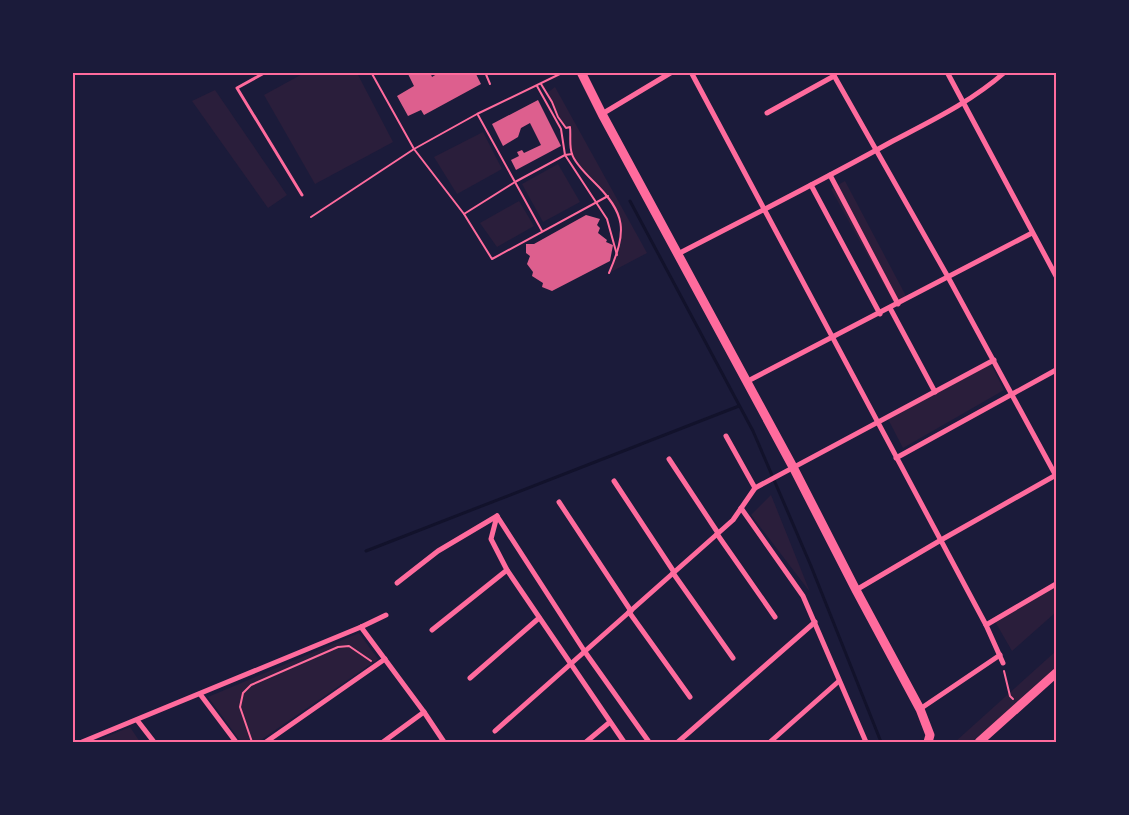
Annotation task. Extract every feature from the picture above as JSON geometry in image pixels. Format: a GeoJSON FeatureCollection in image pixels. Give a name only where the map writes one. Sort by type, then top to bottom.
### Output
{"type":"FeatureCollection","features":[{"type":"Feature","properties":{"kind":"street"},"geometry":{"type":"LineString","coordinates":[[581,72],[793,467],[920,709],[930,735],[928,742]]}},
{"type":"Feature","properties":{"kind":"street"},"geometry":{"type":"LineString","coordinates":[[602,114],[672,72]]}},
{"type":"Feature","properties":{"kind":"street"},"geometry":{"type":"LineString","coordinates":[[691,72],[986,624],[1003,663]]}},
{"type":"Feature","properties":{"kind":"street"},"geometry":{"type":"LineString","coordinates":[[946,72],[1056,276]]}},
{"type":"Feature","properties":{"kind":"street"},"geometry":{"type":"LineString","coordinates":[[678,254],[812,185],[964,103],[1005,72]]}},
{"type":"Feature","properties":{"kind":"street"},"geometry":{"type":"LineString","coordinates":[[767,113],[833,74],[948,277],[1056,476],[856,590]]}},
{"type":"Feature","properties":{"kind":"street"},"geometry":{"type":"LineString","coordinates":[[830,175],[898,304]]}},
{"type":"Feature","properties":{"kind":"street"},"geometry":{"type":"LineString","coordinates":[[812,185],[880,314]]}},
{"type":"Feature","properties":{"kind":"street"},"geometry":{"type":"LineString","coordinates":[[746,382],[880,314],[1032,233]]}},
{"type":"Feature","properties":{"kind":"street"},"geometry":{"type":"LineString","coordinates":[[890,308],[935,392]]}},
{"type":"Feature","properties":{"kind":"street"},"geometry":{"type":"LineString","coordinates":[[495,731],[735,517],[755,488],[994,360]]}},
{"type":"Feature","properties":{"kind":"street"},"geometry":{"type":"LineString","coordinates":[[896,458],[1056,370]]}},
{"type":"Feature","properties":{"kind":"street"},"geometry":{"type":"LineString","coordinates":[[726,436],[755,488]]}},
{"type":"Feature","properties":{"kind":"street"},"geometry":{"type":"LineString","coordinates":[[669,459],[775,617]]}},
{"type":"Feature","properties":{"kind":"street"},"geometry":{"type":"LineString","coordinates":[[614,481],[673,573],[733,658]]}},
{"type":"Feature","properties":{"kind":"street"},"geometry":{"type":"LineString","coordinates":[[559,502],[630,612],[690,698]]}},
{"type":"Feature","properties":{"kind":"street"},"geometry":{"type":"LineString","coordinates":[[741,508],[803,596],[864,742]]}},
{"type":"Feature","properties":{"kind":"street"},"geometry":{"type":"LineString","coordinates":[[497,516],[491,539],[507,570],[624,742]]}},
{"type":"Feature","properties":{"kind":"street"},"geometry":{"type":"LineString","coordinates":[[397,583],[438,551],[497,516]]}},
{"type":"Feature","properties":{"kind":"street"},"geometry":{"type":"LineString","coordinates":[[497,516],[585,652],[649,742]]}},
{"type":"Feature","properties":{"kind":"street"},"geometry":{"type":"LineString","coordinates":[[432,630],[507,570]]}},
{"type":"Feature","properties":{"kind":"street"},"geometry":{"type":"LineString","coordinates":[[986,624],[1056,584]]}},
{"type":"Feature","properties":{"kind":"street"},"geometry":{"type":"LineString","coordinates":[[82,742],[386,615]]}},
{"type":"Feature","properties":{"kind":"street"},"geometry":{"type":"LineString","coordinates":[[470,678],[539,618]]}},
{"type":"Feature","properties":{"kind":"street"},"geometry":{"type":"LineString","coordinates":[[678,742],[814,622]]}},
{"type":"Feature","properties":{"kind":"street"},"geometry":{"type":"LineString","coordinates":[[361,627],[444,742]]}},
{"type":"Feature","properties":{"kind":"street"},"geometry":{"type":"LineString","coordinates":[[920,709],[1000,655]]}},
{"type":"Feature","properties":{"kind":"street"},"geometry":{"type":"LineString","coordinates":[[266,742],[385,659]]}},
{"type":"Feature","properties":{"kind":"street"},"geometry":{"type":"LineString","coordinates":[[979,742],[1056,673]]}},
{"type":"Feature","properties":{"kind":"street"},"geometry":{"type":"LineString","coordinates":[[770,742],[840,681]]}},
{"type":"Feature","properties":{"kind":"street"},"geometry":{"type":"LineString","coordinates":[[200,694],[236,742]]}},
{"type":"Feature","properties":{"kind":"street"},"geometry":{"type":"LineString","coordinates":[[383,742],[424,712]]}},
{"type":"Feature","properties":{"kind":"street"},"geometry":{"type":"LineString","coordinates":[[137,720],[154,742]]}},
{"type":"Feature","properties":{"kind":"street"},"geometry":{"type":"LineString","coordinates":[[586,742],[610,722]]}},
{"type":"Feature","properties":{"kind":"lane"},"geometry":{"type":"LineString","coordinates":[[266,72],[237,88],[302,195]]}},
{"type":"Feature","properties":{"kind":"path"},"geometry":{"type":"LineString","coordinates":[[371,72],[414,149],[464,214],[492,259],[608,196]]}},
{"type":"Feature","properties":{"kind":"path"},"geometry":{"type":"LineString","coordinates":[[484,72],[490,84]]}},
{"type":"Feature","properties":{"kind":"path"},"geometry":{"type":"LineString","coordinates":[[311,217],[414,149],[478,114],[564,72]]}},
{"type":"Feature","properties":{"kind":"path"},"geometry":{"type":"LineString","coordinates":[[541,84],[552,102],[558,117],[566,128],[570,127],[572,154],[586,174],[608,196],[622,222],[622,240],[609,273]]}},
{"type":"Feature","properties":{"kind":"path"},"geometry":{"type":"LineString","coordinates":[[537,85],[561,129],[565,155],[607,219],[617,255]]}},
{"type":"Feature","properties":{"kind":"path"},"geometry":{"type":"LineString","coordinates":[[478,114],[542,231]]}},
{"type":"Feature","properties":{"kind":"path"},"geometry":{"type":"LineString","coordinates":[[464,214],[515,182],[565,155],[572,154]]}},
{"type":"Feature","properties":{"kind":"path"},"geometry":{"type":"LineString","coordinates":[[252,742],[240,706],[243,693],[251,685],[338,647],[349,646],[377,665]]}},
{"type":"Feature","properties":{"kind":"path"},"geometry":{"type":"LineString","coordinates":[[1003,663],[1010,696],[1020,706]]}},
{"type":"Feature","properties":{"kind":"path"},"geometry":{"type":"LineString","coordinates":[[102,742],[116,742]]}},
{"type":"Feature","properties":{"kind":"shaded area"},"geometry":{"type":"Polygon","coordinates":[[[306,72],[357,73],[393,142],[315,184],[264,95],[306,72]]]}},
{"type":"Feature","properties":{"kind":"shaded area"},"geometry":{"type":"Polygon","coordinates":[[[555,87],[647,253],[609,273],[619,245],[621,224],[613,204],[573,158],[570,127],[566,128],[563,124],[546,94],[555,87]]]}},
{"type":"Feature","properties":{"kind":"shaded area"},"geometry":{"type":"Polygon","coordinates":[[[215,90],[287,195],[268,208],[192,101],[215,90]]]}},
{"type":"Feature","properties":{"kind":"shaded area"},"geometry":{"type":"Polygon","coordinates":[[[483,132],[502,169],[457,194],[434,157],[483,132]]]}},
{"type":"Feature","properties":{"kind":"shaded area"},"geometry":{"type":"Polygon","coordinates":[[[558,164],[580,202],[543,222],[522,184],[558,164]]]}},
{"type":"Feature","properties":{"kind":"shaded area"},"geometry":{"type":"Polygon","coordinates":[[[845,181],[906,296],[894,303],[831,189],[845,181]]]}},
{"type":"Feature","properties":{"kind":"shaded area"},"geometry":{"type":"Polygon","coordinates":[[[519,201],[534,226],[497,247],[480,223],[519,201]]]}},
{"type":"Feature","properties":{"kind":"shaded area"},"geometry":{"type":"Polygon","coordinates":[[[991,364],[1004,390],[903,448],[888,419],[991,364]]]}},
{"type":"Feature","properties":{"kind":"shaded area"},"geometry":{"type":"Polygon","coordinates":[[[771,495],[810,592],[751,515],[771,495]]]}},
{"type":"Feature","properties":{"kind":"shaded area"},"geometry":{"type":"Polygon","coordinates":[[[1056,584],[1056,612],[1012,651],[993,618],[1056,584]]]}},
{"type":"Feature","properties":{"kind":"shaded area"},"geometry":{"type":"Polygon","coordinates":[[[359,633],[378,659],[258,742],[241,742],[208,697],[359,633]]]}},
{"type":"Feature","properties":{"kind":"shaded area"},"geometry":{"type":"Polygon","coordinates":[[[1056,651],[1056,668],[973,742],[955,742],[1056,651]]]}},
{"type":"Feature","properties":{"kind":"shaded area"},"geometry":{"type":"Polygon","coordinates":[[[130,727],[140,742],[93,742],[130,727]]]}},
{"type":"Feature","properties":{"kind":"building"},"geometry":{"type":"Polygon","coordinates":[[[407,72],[430,72],[432,77],[440,72],[475,72],[481,84],[424,115],[421,110],[408,116],[397,96],[414,86],[407,72]]]}},
{"type":"Feature","properties":{"kind":"building"},"geometry":{"type":"Polygon","coordinates":[[[538,100],[561,146],[516,170],[511,160],[519,156],[517,152],[522,150],[524,153],[541,145],[530,123],[521,128],[518,137],[503,146],[492,124],[538,100]]]}},
{"type":"Feature","properties":{"kind":"building"},"geometry":{"type":"Polygon","coordinates":[[[586,215],[600,219],[597,225],[600,228],[598,233],[607,240],[606,242],[613,245],[610,261],[552,291],[542,287],[543,283],[532,276],[533,272],[527,264],[530,256],[526,253],[526,244],[534,244],[586,215]]]}},
{"type":"Feature","properties":{"kind":"waterway"},"geometry":{"type":"LineString","coordinates":[[630,201],[753,431],[811,566],[881,742]]}},
{"type":"Feature","properties":{"kind":"waterway"},"geometry":{"type":"LineString","coordinates":[[366,551],[739,406]]}}]}
